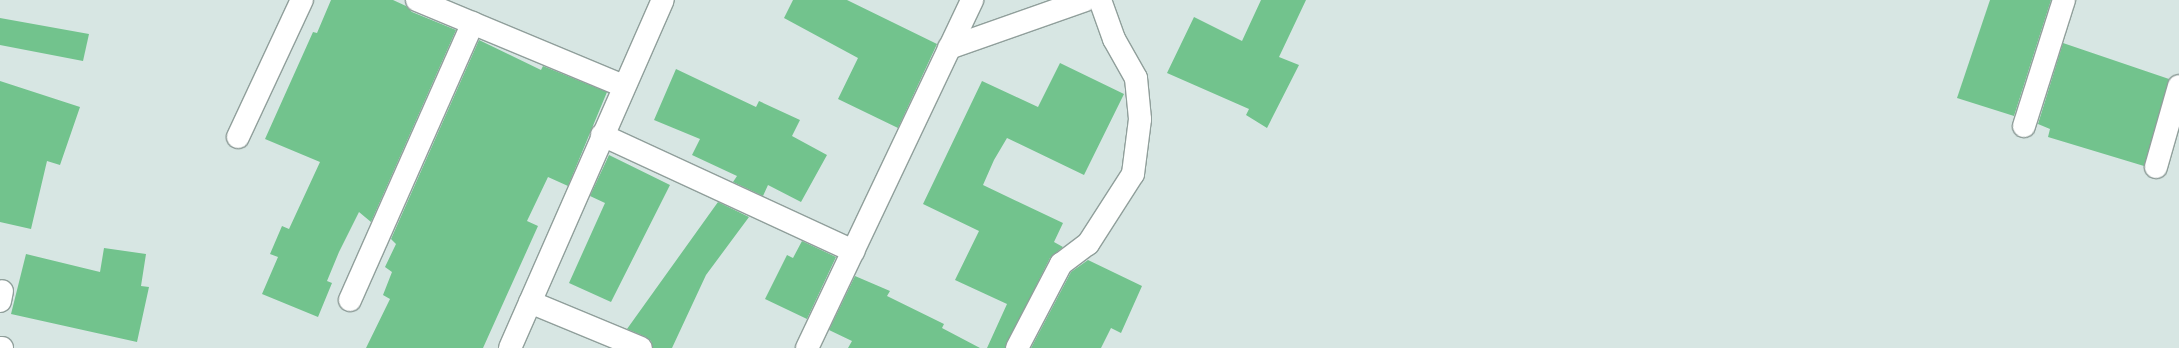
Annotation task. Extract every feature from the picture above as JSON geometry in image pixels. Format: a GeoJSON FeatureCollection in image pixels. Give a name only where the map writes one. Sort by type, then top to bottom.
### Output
{"type":"FeatureCollection","features":[{"type":"Feature","properties":{"kind":"street"},"geometry":{"type":"LineString","coordinates":[[238,137],[302,0]]}},
{"type":"Feature","properties":{"kind":"street"},"geometry":{"type":"LineString","coordinates":[[417,0],[624,86]]}},
{"type":"Feature","properties":{"kind":"street"},"geometry":{"type":"LineString","coordinates":[[510,348],[602,135],[663,0]]}},
{"type":"Feature","properties":{"kind":"street"},"geometry":{"type":"LineString","coordinates":[[807,348],[972,0]]}},
{"type":"Feature","properties":{"kind":"street"},"geometry":{"type":"LineString","coordinates":[[949,48],[1085,0]]}},
{"type":"Feature","properties":{"kind":"street"},"geometry":{"type":"LineString","coordinates":[[1019,347],[1061,264],[1088,244],[1133,174],[1140,119],[1136,78],[1114,39],[1100,0]]}},
{"type":"Feature","properties":{"kind":"street"},"geometry":{"type":"LineString","coordinates":[[2024,126],[2064,0]]}},
{"type":"Feature","properties":{"kind":"street"},"geometry":{"type":"LineString","coordinates":[[350,300],[473,23]]}},
{"type":"Feature","properties":{"kind":"street"},"geometry":{"type":"LineString","coordinates":[[2156,167],[2179,86]]}},
{"type":"Feature","properties":{"kind":"street"},"geometry":{"type":"LineString","coordinates":[[602,135],[853,251]]}},
{"type":"Feature","properties":{"kind":"street"},"geometry":{"type":"LineString","coordinates":[[530,302],[641,348]]}},
{"type":"Feature","properties":{"kind":"building"},"geometry":{"type":"Polygon","coordinates":[[[331,0],[393,0],[406,6],[412,12],[456,30],[371,222],[359,212],[339,252],[327,281],[332,283],[318,317],[262,294],[278,257],[270,254],[282,226],[289,229],[320,162],[265,139],[313,32],[317,33],[331,0]]]}},
{"type":"Feature","properties":{"kind":"building"},"geometry":{"type":"Polygon","coordinates":[[[793,0],[847,0],[937,44],[898,128],[838,99],[858,58],[784,18],[793,0]]]}},
{"type":"Feature","properties":{"kind":"building"},"geometry":{"type":"Polygon","coordinates":[[[1261,0],[1306,0],[1279,57],[1299,65],[1267,128],[1246,115],[1249,109],[1167,73],[1194,17],[1242,41],[1261,0]]]}},
{"type":"Feature","properties":{"kind":"building"},"geometry":{"type":"Polygon","coordinates":[[[1990,0],[2051,0],[2014,116],[1957,98],[1990,0]]]}},
{"type":"Feature","properties":{"kind":"building"},"geometry":{"type":"Polygon","coordinates":[[[0,18],[89,34],[83,61],[0,45],[0,18]]]}},
{"type":"Feature","properties":{"kind":"building"},"geometry":{"type":"Polygon","coordinates":[[[479,40],[541,70],[543,66],[607,92],[568,186],[548,177],[527,221],[538,226],[483,348],[366,348],[390,299],[383,295],[392,272],[385,267],[396,244],[391,239],[479,40]]]}},
{"type":"Feature","properties":{"kind":"building"},"geometry":{"type":"Polygon","coordinates":[[[2063,43],[2169,79],[2144,166],[2048,137],[2050,129],[2038,124],[2063,43]]]}},
{"type":"Feature","properties":{"kind":"building"},"geometry":{"type":"Polygon","coordinates":[[[1060,63],[1124,94],[1084,175],[1007,138],[994,160],[983,185],[1063,223],[1054,242],[1063,247],[1050,258],[1005,348],[987,348],[1007,304],[955,280],[979,231],[923,204],[982,81],[1038,107],[1060,63]]]}},
{"type":"Feature","properties":{"kind":"building"},"geometry":{"type":"Polygon","coordinates":[[[676,69],[756,107],[759,101],[800,120],[792,136],[827,155],[801,202],[768,185],[763,196],[733,182],[737,176],[692,155],[700,139],[654,120],[676,69]]]}},
{"type":"Feature","properties":{"kind":"building"},"geometry":{"type":"Polygon","coordinates":[[[0,81],[80,107],[60,165],[47,161],[31,229],[0,222],[0,81]]]}},
{"type":"Feature","properties":{"kind":"building"},"geometry":{"type":"Polygon","coordinates":[[[609,155],[670,185],[611,302],[569,283],[605,203],[590,196],[609,155]]]}},
{"type":"Feature","properties":{"kind":"building"},"geometry":{"type":"Polygon","coordinates":[[[718,202],[749,217],[706,275],[672,348],[653,348],[651,341],[646,337],[627,329],[718,202]]]}},
{"type":"Feature","properties":{"kind":"building"},"geometry":{"type":"Polygon","coordinates":[[[802,241],[836,257],[807,319],[765,299],[787,255],[793,258],[802,241]]]}},
{"type":"Feature","properties":{"kind":"building"},"geometry":{"type":"Polygon","coordinates":[[[104,248],[146,254],[141,286],[149,287],[137,342],[11,314],[26,254],[100,272],[104,248]]]}},
{"type":"Feature","properties":{"kind":"building"},"geometry":{"type":"Polygon","coordinates":[[[1088,260],[1142,286],[1121,333],[1111,328],[1101,348],[1031,348],[1071,272],[1088,260]]]}},
{"type":"Feature","properties":{"kind":"building"},"geometry":{"type":"Polygon","coordinates":[[[855,276],[890,291],[887,296],[944,324],[942,328],[980,348],[848,348],[852,341],[829,330],[855,276]]]}}]}
